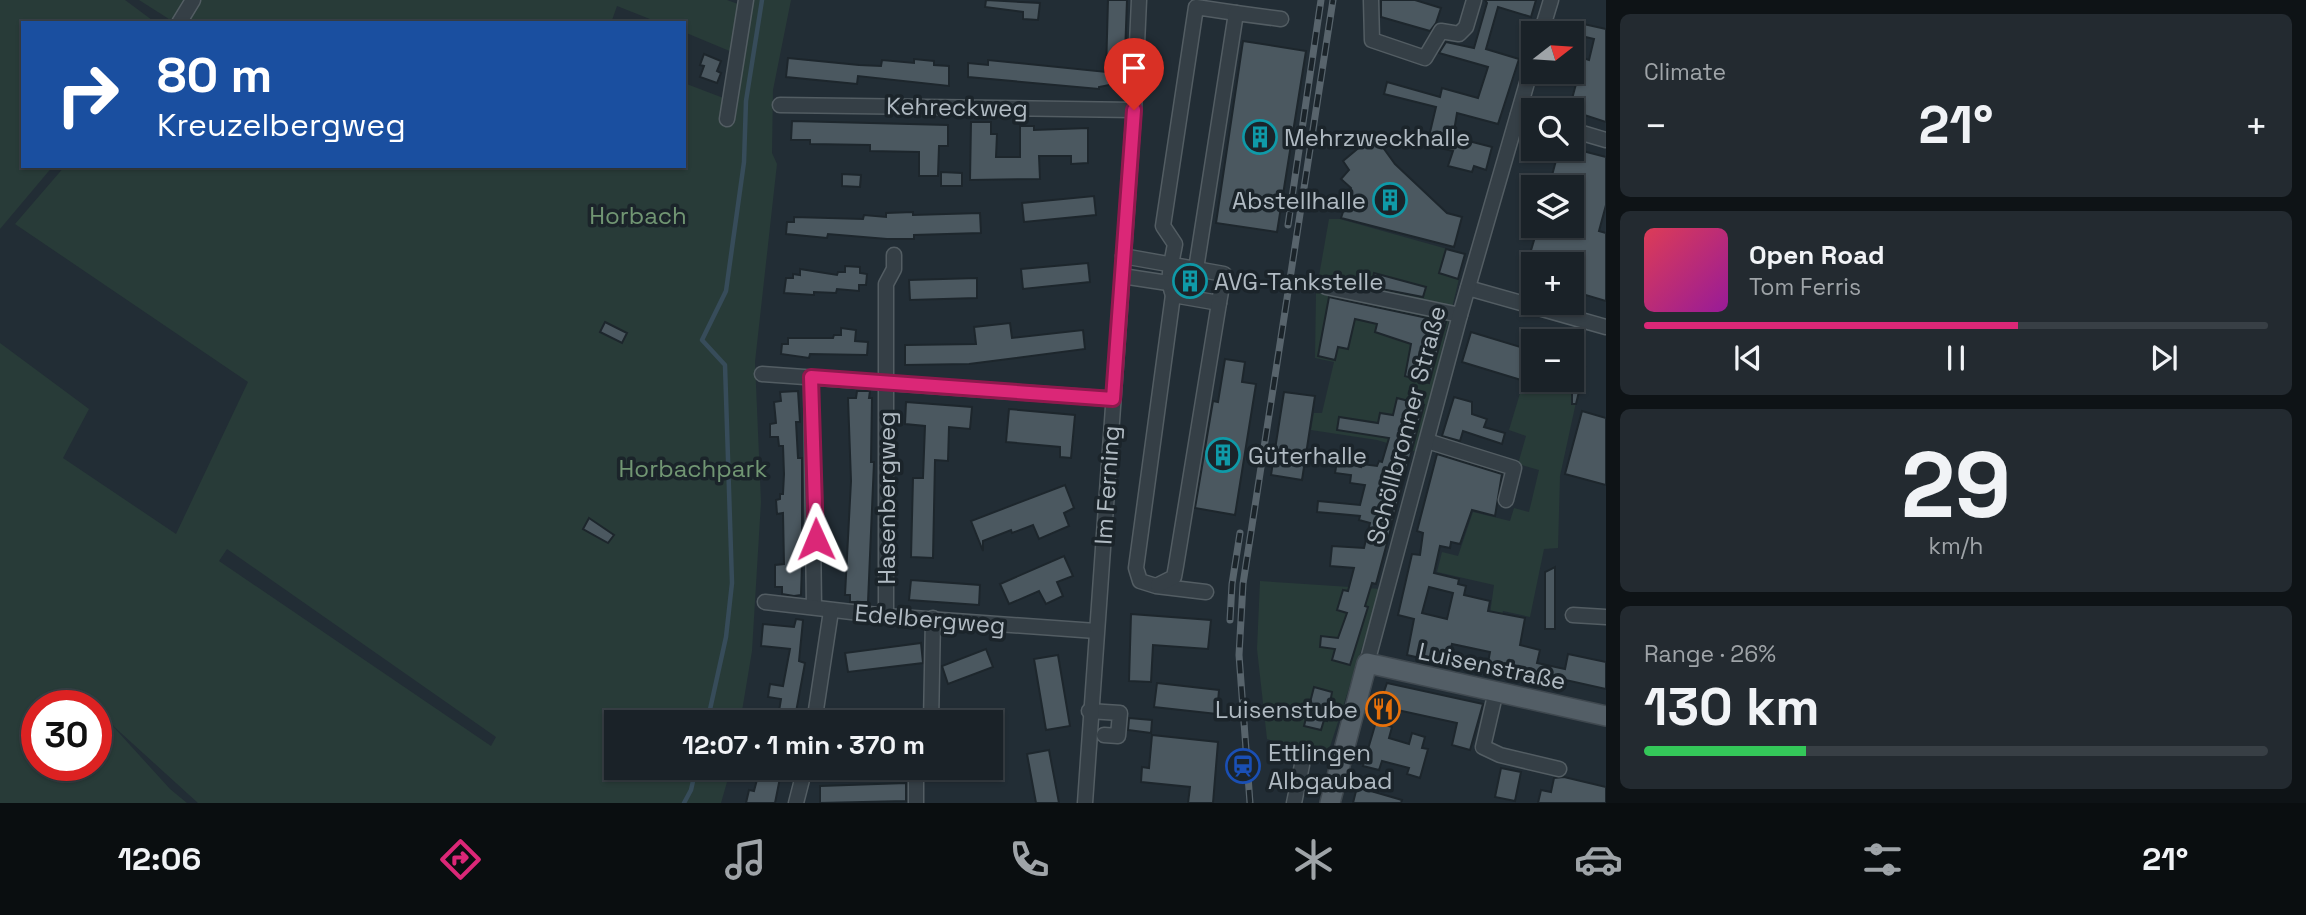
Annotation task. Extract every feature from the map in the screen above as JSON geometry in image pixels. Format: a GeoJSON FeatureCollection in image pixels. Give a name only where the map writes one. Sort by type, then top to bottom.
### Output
{"type":"FeatureCollection","features":[{"type":"Feature","properties":{"kind":"main road","name":"Luisenstraße"},"geometry":{"type":"LineString","coordinates":[[1367,663],[1606,716]]}},
{"type":"Feature","properties":{"kind":"main road","name":"Schöllbronner Straße"},"geometry":{"type":"LineString","coordinates":[[1330,803],[1367,663]]}},
{"type":"Feature","properties":{"kind":"street"},"geometry":{"type":"LineString","coordinates":[[180,21],[193,0]]}},
{"type":"Feature","properties":{"kind":"street"},"geometry":{"type":"LineString","coordinates":[[727,119],[747,0]]}},
{"type":"Feature","properties":{"kind":"street","name":"Im Ferning"},"geometry":{"type":"LineString","coordinates":[[1084,803],[1134,110],[1139,0]]}},
{"type":"Feature","properties":{"kind":"street"},"geometry":{"type":"LineString","coordinates":[[1371,0],[1371,40],[1425,58],[1441,31],[1460,34],[1466,27],[1474,0]]}},
{"type":"Feature","properties":{"kind":"street"},"geometry":{"type":"LineString","coordinates":[[1545,21],[1551,0]]}},
{"type":"Feature","properties":{"kind":"street"},"geometry":{"type":"LineString","coordinates":[[1206,592],[1156,586],[1140,580],[1136,568],[1174,244],[1163,226],[1196,7],[1281,19]]}},
{"type":"Feature","properties":{"kind":"street"},"geometry":{"type":"LineString","coordinates":[[1196,269],[1236,13]]}},
{"type":"Feature","properties":{"kind":"street","name":"Schöllbronner Straße"},"geometry":{"type":"LineString","coordinates":[[1367,663],[1460,316],[1527,84]]}},
{"type":"Feature","properties":{"kind":"street","name":"Kehreckweg"},"geometry":{"type":"LineString","coordinates":[[780,105],[1134,110]]}},
{"type":"Feature","properties":{"kind":"street"},"geometry":{"type":"LineString","coordinates":[[1584,134],[1606,140]]}},
{"type":"Feature","properties":{"kind":"street","name":"Hasenbergweg"},"geometry":{"type":"LineString","coordinates":[[886,616],[886,284],[894,269],[894,255]]}},
{"type":"Feature","properties":{"kind":"street"},"geometry":{"type":"LineString","coordinates":[[1123,256],[1224,274],[1177,566],[1174,577],[1156,586]]}},
{"type":"Feature","properties":{"kind":"street"},"geometry":{"type":"LineString","coordinates":[[1122,276],[1219,303]]}},
{"type":"Feature","properties":{"kind":"street"},"geometry":{"type":"LineString","coordinates":[[1326,287],[1460,316]]}},
{"type":"Feature","properties":{"kind":"street"},"geometry":{"type":"LineString","coordinates":[[1468,288],[1606,327]]}},
{"type":"Feature","properties":{"kind":"street"},"geometry":{"type":"LineString","coordinates":[[762,374],[1113,399]]}},
{"type":"Feature","properties":{"kind":"street"},"geometry":{"type":"LineString","coordinates":[[811,377],[814,607]]}},
{"type":"Feature","properties":{"kind":"street"},"geometry":{"type":"LineString","coordinates":[[1427,441],[1514,468],[1506,500]]}},
{"type":"Feature","properties":{"kind":"street","name":"Edelbergweg"},"geometry":{"type":"LineString","coordinates":[[765,602],[886,616],[1096,631]]}},
{"type":"Feature","properties":{"kind":"street"},"geometry":{"type":"LineString","coordinates":[[816,710],[831,611]]}},
{"type":"Feature","properties":{"kind":"street"},"geometry":{"type":"LineString","coordinates":[[1573,615],[1606,617]]}},
{"type":"Feature","properties":{"kind":"street"},"geometry":{"type":"LineString","coordinates":[[931,710],[933,618]]}},
{"type":"Feature","properties":{"kind":"street"},"geometry":{"type":"LineString","coordinates":[[1496,691],[1483,747],[1500,755],[1559,768]]}},
{"type":"Feature","properties":{"kind":"street"},"geometry":{"type":"LineString","coordinates":[[1089,711],[1120,713],[1118,736],[1104,735]]}},
{"type":"Feature","properties":{"kind":"street"},"geometry":{"type":"LineString","coordinates":[[1294,803],[1301,765]]}},
{"type":"Feature","properties":{"kind":"street"},"geometry":{"type":"LineString","coordinates":[[796,803],[802,780]]}},
{"type":"Feature","properties":{"kind":"street"},"geometry":{"type":"LineString","coordinates":[[916,780],[916,803]]}},
{"type":"Feature","properties":{"kind":"green space"},"geometry":{"type":"Polygon","coordinates":[[[0,0],[125,0],[153,21],[21,21],[21,168],[51,168],[0,229],[0,0]]]}},
{"type":"Feature","properties":{"kind":"green space"},"geometry":{"type":"Polygon","coordinates":[[[139,0],[190,0],[175,18],[169,19],[139,0]]]}},
{"type":"Feature","properties":{"kind":"green space","name":"Horbachpark"},"geometry":{"type":"Polygon","coordinates":[[[198,0],[727,0],[738,4],[739,0],[791,0],[773,90],[772,153],[777,164],[755,362],[761,502],[752,651],[742,710],[604,710],[604,780],[728,780],[721,803],[198,803],[112,725],[112,690],[21,690],[21,781],[112,781],[112,725],[170,789],[187,803],[0,803],[0,343],[89,409],[63,458],[176,534],[248,382],[15,224],[63,168],[686,168],[686,84],[726,99],[732,52],[686,33],[686,21],[655,21],[617,6],[612,21],[185,21],[198,0]],[[227,549],[219,561],[491,746],[496,737],[227,549]]]}},
{"type":"Feature","properties":{"kind":"green space"},"geometry":{"type":"Polygon","coordinates":[[[1329,219],[1340,219],[1465,254],[1417,452],[1377,440],[1311,430],[1314,413],[1322,413],[1334,362],[1315,358],[1316,293],[1329,219]]]}},
{"type":"Feature","properties":{"kind":"green space"},"geometry":{"type":"Polygon","coordinates":[[[1521,390],[1578,393],[1560,476],[1558,548],[1544,549],[1530,617],[1503,611],[1501,624],[1489,621],[1494,585],[1437,572],[1442,552],[1458,556],[1473,512],[1510,521],[1514,508],[1529,512],[1539,470],[1518,464],[1526,436],[1509,430],[1521,390]]]}},
{"type":"Feature","properties":{"kind":"green space"},"geometry":{"type":"Polygon","coordinates":[[[1260,581],[1381,589],[1326,759],[1267,739],[1257,649],[1260,581]]]}},
{"type":"Feature","properties":{"kind":"building"},"geometry":{"type":"Polygon","coordinates":[[[986,0],[1040,3],[1038,20],[1023,19],[1023,12],[985,7],[986,0]]]}},
{"type":"Feature","properties":{"kind":"building"},"geometry":{"type":"Polygon","coordinates":[[[1108,0],[1127,0],[1124,82],[1099,89],[968,77],[968,63],[988,65],[988,60],[1106,72],[1108,0]]]}},
{"type":"Feature","properties":{"kind":"building"},"geometry":{"type":"Polygon","coordinates":[[[1381,0],[1415,0],[1441,8],[1430,31],[1381,17],[1381,0]]]}},
{"type":"Feature","properties":{"kind":"building"},"geometry":{"type":"Polygon","coordinates":[[[1485,0],[1536,0],[1531,17],[1498,7],[1486,49],[1519,59],[1498,124],[1457,113],[1453,137],[1492,147],[1486,170],[1474,166],[1472,172],[1448,166],[1453,151],[1427,145],[1436,107],[1384,94],[1387,82],[1440,97],[1442,88],[1478,98],[1488,67],[1439,53],[1446,42],[1474,48],[1487,3],[1485,0]]]}},
{"type":"Feature","properties":{"kind":"building"},"geometry":{"type":"Polygon","coordinates":[[[1584,24],[1606,29],[1606,122],[1584,115],[1584,98],[1572,98],[1576,84],[1584,84],[1584,58],[1589,60],[1594,39],[1584,37],[1584,24]]]}},
{"type":"Feature","properties":{"kind":"building","name":"Mehrzweckhalle"},"geometry":{"type":"Polygon","coordinates":[[[1243,41],[1306,51],[1277,232],[1216,223],[1243,41]]]}},
{"type":"Feature","properties":{"kind":"building"},"geometry":{"type":"Polygon","coordinates":[[[704,54],[721,61],[717,71],[721,73],[717,83],[700,77],[704,54]]]}},
{"type":"Feature","properties":{"kind":"building"},"geometry":{"type":"Polygon","coordinates":[[[788,58],[881,66],[882,60],[914,63],[914,59],[934,61],[934,65],[949,66],[949,86],[858,76],[857,84],[786,77],[788,58]]]}},
{"type":"Feature","properties":{"kind":"building"},"geometry":{"type":"Polygon","coordinates":[[[792,121],[948,125],[948,146],[939,146],[938,176],[919,176],[919,152],[870,151],[870,145],[810,144],[810,140],[791,140],[792,121]]]}},
{"type":"Feature","properties":{"kind":"building"},"geometry":{"type":"Polygon","coordinates":[[[971,122],[991,122],[991,134],[997,134],[996,157],[1020,157],[1020,126],[1034,126],[1034,130],[1088,128],[1088,163],[1071,164],[1071,156],[1039,156],[1040,179],[970,180],[971,122]]]}},
{"type":"Feature","properties":{"kind":"building","name":"Abstellhalle"},"geometry":{"type":"Polygon","coordinates":[[[1374,135],[1395,164],[1447,213],[1462,217],[1454,247],[1341,218],[1351,188],[1341,179],[1349,170],[1343,161],[1374,135]]]}},
{"type":"Feature","properties":{"kind":"building"},"geometry":{"type":"Polygon","coordinates":[[[1584,151],[1606,157],[1606,205],[1599,231],[1606,233],[1606,301],[1584,295],[1584,252],[1531,252],[1535,238],[1584,238],[1584,175],[1552,175],[1556,161],[1584,161],[1584,151]]]}},
{"type":"Feature","properties":{"kind":"building"},"geometry":{"type":"Polygon","coordinates":[[[941,172],[962,173],[962,186],[941,186],[941,172]]]}},
{"type":"Feature","properties":{"kind":"building"},"geometry":{"type":"Polygon","coordinates":[[[842,174],[861,175],[860,187],[842,186],[842,174]]]}},
{"type":"Feature","properties":{"kind":"building"},"geometry":{"type":"Polygon","coordinates":[[[1094,196],[1096,215],[1024,222],[1022,203],[1094,196]]]}},
{"type":"Feature","properties":{"kind":"building"},"geometry":{"type":"Polygon","coordinates":[[[913,212],[913,215],[980,213],[981,233],[914,235],[914,239],[828,234],[827,238],[786,234],[787,222],[794,222],[794,217],[863,219],[864,215],[886,217],[886,213],[913,212]]]}},
{"type":"Feature","properties":{"kind":"building"},"geometry":{"type":"Polygon","coordinates":[[[1446,249],[1465,254],[1458,279],[1439,273],[1446,249]]]}},
{"type":"Feature","properties":{"kind":"building"},"geometry":{"type":"Polygon","coordinates":[[[1088,263],[1090,282],[1023,289],[1021,269],[1088,263]]]}},
{"type":"Feature","properties":{"kind":"building"},"geometry":{"type":"Polygon","coordinates":[[[845,266],[860,267],[860,273],[867,274],[866,285],[859,285],[859,291],[837,289],[836,293],[814,292],[814,295],[784,293],[786,278],[793,278],[793,274],[800,275],[800,269],[837,275],[838,272],[845,272],[845,266]]]}},
{"type":"Feature","properties":{"kind":"building"},"geometry":{"type":"Polygon","coordinates":[[[1374,273],[1426,287],[1423,297],[1371,287],[1374,273]]]}},
{"type":"Feature","properties":{"kind":"building"},"geometry":{"type":"Polygon","coordinates":[[[1179,276],[1203,280],[1201,290],[1180,287],[1179,276]]]}},
{"type":"Feature","properties":{"kind":"building"},"geometry":{"type":"Polygon","coordinates":[[[977,278],[977,298],[910,300],[909,280],[977,278]]]}},
{"type":"Feature","properties":{"kind":"building"},"geometry":{"type":"Polygon","coordinates":[[[1329,297],[1446,322],[1429,383],[1405,376],[1411,344],[1375,332],[1377,324],[1355,319],[1348,349],[1338,347],[1335,360],[1318,356],[1329,297]]]}},
{"type":"Feature","properties":{"kind":"building"},"geometry":{"type":"Polygon","coordinates":[[[605,322],[627,333],[622,343],[600,332],[605,322]]]}},
{"type":"Feature","properties":{"kind":"building"},"geometry":{"type":"Polygon","coordinates":[[[1010,323],[1012,338],[1083,330],[1085,349],[969,364],[905,365],[905,345],[976,344],[974,327],[1010,323]]]}},
{"type":"Feature","properties":{"kind":"building"},"geometry":{"type":"Polygon","coordinates":[[[841,328],[856,330],[855,341],[868,342],[867,355],[810,354],[809,358],[781,354],[782,344],[788,344],[788,338],[833,338],[834,335],[841,335],[841,328]]]}},
{"type":"Feature","properties":{"kind":"building"},"geometry":{"type":"Polygon","coordinates":[[[1471,332],[1521,347],[1521,380],[1462,362],[1471,332]]]}},
{"type":"Feature","properties":{"kind":"building","name":"Güterhalle"},"geometry":{"type":"Polygon","coordinates":[[[1225,359],[1245,362],[1242,382],[1256,384],[1235,515],[1195,508],[1213,401],[1218,402],[1225,359]]]}},
{"type":"Feature","properties":{"kind":"building"},"geometry":{"type":"Polygon","coordinates":[[[798,391],[800,422],[796,422],[798,458],[802,458],[802,564],[801,595],[794,596],[782,594],[782,587],[775,587],[775,565],[784,564],[783,513],[777,514],[776,500],[783,494],[784,474],[783,446],[779,446],[778,437],[770,437],[770,424],[776,423],[774,402],[781,401],[780,392],[798,391]]]}},
{"type":"Feature","properties":{"kind":"building"},"geometry":{"type":"Polygon","coordinates":[[[857,391],[870,391],[869,398],[872,398],[871,462],[874,462],[868,602],[850,602],[850,595],[845,595],[851,481],[848,398],[856,398],[857,391]]]}},
{"type":"Feature","properties":{"kind":"building"},"geometry":{"type":"Polygon","coordinates":[[[1284,392],[1315,396],[1302,480],[1271,475],[1284,392]]]}},
{"type":"Feature","properties":{"kind":"building"},"geometry":{"type":"Polygon","coordinates":[[[1572,392],[1579,392],[1576,404],[1572,404],[1572,392]]]}},
{"type":"Feature","properties":{"kind":"building"},"geometry":{"type":"Polygon","coordinates":[[[1454,397],[1472,402],[1472,414],[1487,419],[1484,427],[1505,433],[1502,444],[1463,431],[1460,441],[1442,436],[1454,397]]]}},
{"type":"Feature","properties":{"kind":"building"},"geometry":{"type":"Polygon","coordinates":[[[1397,398],[1424,405],[1376,584],[1372,583],[1365,606],[1368,607],[1350,665],[1332,660],[1335,649],[1320,647],[1321,636],[1338,638],[1347,613],[1337,610],[1343,590],[1348,591],[1354,568],[1330,566],[1332,546],[1364,548],[1370,523],[1359,520],[1360,516],[1317,512],[1318,501],[1360,505],[1365,485],[1350,483],[1351,475],[1335,473],[1337,461],[1361,467],[1362,464],[1377,466],[1379,461],[1382,462],[1389,438],[1337,430],[1339,417],[1378,423],[1380,413],[1393,415],[1397,398]]]}},
{"type":"Feature","properties":{"kind":"building"},"geometry":{"type":"Polygon","coordinates":[[[906,402],[972,407],[970,429],[949,427],[948,461],[935,460],[933,558],[911,557],[913,478],[923,478],[925,426],[905,424],[906,402]]]}},
{"type":"Feature","properties":{"kind":"building"},"geometry":{"type":"Polygon","coordinates":[[[1009,409],[1075,415],[1071,458],[1060,457],[1060,447],[1006,442],[1009,409]]]}},
{"type":"Feature","properties":{"kind":"building"},"geometry":{"type":"Polygon","coordinates":[[[1582,411],[1606,418],[1606,485],[1565,474],[1582,411]]]}},
{"type":"Feature","properties":{"kind":"building"},"geometry":{"type":"Polygon","coordinates":[[[1437,454],[1502,474],[1495,516],[1472,510],[1460,544],[1451,542],[1450,548],[1440,546],[1434,573],[1459,579],[1458,584],[1466,586],[1464,595],[1490,601],[1488,611],[1525,618],[1520,645],[1540,650],[1537,663],[1565,669],[1568,654],[1606,662],[1606,689],[1534,673],[1533,677],[1507,671],[1505,678],[1486,673],[1490,652],[1452,644],[1447,664],[1407,655],[1414,619],[1398,615],[1412,554],[1420,555],[1423,533],[1417,531],[1437,454]],[[1429,587],[1422,613],[1447,619],[1453,593],[1429,587]]]}},
{"type":"Feature","properties":{"kind":"building"},"geometry":{"type":"Polygon","coordinates":[[[1065,485],[1074,508],[1064,513],[1069,526],[1039,539],[1033,525],[1012,533],[1011,530],[983,541],[983,551],[971,521],[1065,485]]]}},
{"type":"Feature","properties":{"kind":"building"},"geometry":{"type":"Polygon","coordinates":[[[589,518],[614,535],[608,543],[583,529],[589,518]]]}},
{"type":"Feature","properties":{"kind":"building"},"geometry":{"type":"Polygon","coordinates":[[[1064,556],[1073,576],[1057,582],[1063,596],[1046,604],[1039,591],[1009,604],[1000,584],[1064,556]]]}},
{"type":"Feature","properties":{"kind":"building"},"geometry":{"type":"Polygon","coordinates":[[[1555,567],[1555,629],[1545,629],[1545,572],[1555,567]]]}},
{"type":"Feature","properties":{"kind":"building"},"geometry":{"type":"Polygon","coordinates":[[[911,580],[980,585],[979,605],[909,600],[911,580]]]}},
{"type":"Feature","properties":{"kind":"building"},"geometry":{"type":"Polygon","coordinates":[[[1131,614],[1211,620],[1208,649],[1153,645],[1151,682],[1129,681],[1131,614]]]}},
{"type":"Feature","properties":{"kind":"building"},"geometry":{"type":"Polygon","coordinates":[[[796,619],[803,620],[799,661],[805,663],[796,710],[779,710],[781,699],[768,697],[770,684],[783,686],[790,649],[761,646],[763,624],[794,627],[796,619]]]}},
{"type":"Feature","properties":{"kind":"building"},"geometry":{"type":"Polygon","coordinates":[[[921,643],[923,663],[848,672],[845,653],[921,643]]]}},
{"type":"Feature","properties":{"kind":"building"},"geometry":{"type":"Polygon","coordinates":[[[986,649],[993,667],[948,684],[942,666],[986,649]]]}},
{"type":"Feature","properties":{"kind":"building"},"geometry":{"type":"Polygon","coordinates":[[[1058,655],[1070,726],[1046,730],[1034,659],[1058,655]]]}},
{"type":"Feature","properties":{"kind":"building"},"geometry":{"type":"Polygon","coordinates":[[[1157,683],[1219,690],[1217,714],[1154,707],[1157,683]]]}},
{"type":"Feature","properties":{"kind":"building"},"geometry":{"type":"Polygon","coordinates":[[[1387,683],[1483,704],[1470,750],[1452,745],[1457,723],[1379,706],[1387,683]]]}},
{"type":"Feature","properties":{"kind":"building"},"geometry":{"type":"Polygon","coordinates":[[[1314,687],[1332,692],[1327,721],[1324,720],[1321,730],[1304,726],[1314,687]]]}},
{"type":"Feature","properties":{"kind":"building"},"geometry":{"type":"Polygon","coordinates":[[[1129,718],[1152,720],[1151,733],[1128,730],[1129,718]]]}},
{"type":"Feature","properties":{"kind":"building"},"geometry":{"type":"Polygon","coordinates":[[[1376,722],[1392,727],[1389,738],[1409,744],[1412,733],[1425,737],[1422,748],[1428,749],[1420,778],[1407,774],[1409,768],[1382,761],[1379,770],[1363,766],[1376,722]]]}},
{"type":"Feature","properties":{"kind":"building"},"geometry":{"type":"Polygon","coordinates":[[[1152,735],[1218,742],[1213,803],[1188,803],[1190,787],[1141,782],[1142,767],[1149,768],[1152,735]]]}},
{"type":"Feature","properties":{"kind":"building"},"geometry":{"type":"Polygon","coordinates":[[[1049,750],[1059,803],[1036,803],[1027,754],[1049,750]]]}},
{"type":"Feature","properties":{"kind":"building"},"geometry":{"type":"Polygon","coordinates":[[[1501,768],[1521,772],[1515,801],[1495,797],[1501,768]]]}},
{"type":"Feature","properties":{"kind":"building"},"geometry":{"type":"Polygon","coordinates":[[[1564,777],[1606,787],[1606,803],[1538,803],[1541,790],[1551,792],[1554,778],[1564,777]]]}},
{"type":"Feature","properties":{"kind":"building"},"geometry":{"type":"Polygon","coordinates":[[[757,780],[780,780],[775,803],[746,803],[749,790],[754,791],[757,780]]]}},
{"type":"Feature","properties":{"kind":"building"},"geometry":{"type":"Polygon","coordinates":[[[906,783],[906,801],[820,803],[820,786],[906,783]]]}},
{"type":"Feature","properties":{"kind":"building"},"geometry":{"type":"Polygon","coordinates":[[[1357,787],[1402,800],[1401,803],[1353,803],[1357,787]]]}},
{"type":"Feature","properties":{"kind":"waterway","name":"Horbach"},"geometry":{"type":"LineString","coordinates":[[710,710],[726,637],[732,583],[725,365],[702,340],[726,291],[744,162],[746,101],[762,0]]}},
{"type":"Feature","properties":{"kind":"waterway","name":"Horbach"},"geometry":{"type":"LineString","coordinates":[[684,803],[693,780]]}},
{"type":"Feature","properties":{"kind":"railway"},"geometry":{"type":"LineString","coordinates":[[1288,225],[1321,0]]}},
{"type":"Feature","properties":{"kind":"railway"},"geometry":{"type":"LineString","coordinates":[[1250,803],[1239,655],[1243,584],[1333,0]]}},
{"type":"Feature","properties":{"kind":"railway"},"geometry":{"type":"LineString","coordinates":[[1230,620],[1232,584],[1240,533]]}},
{"type":"Feature","properties":{"kind":"place","name":"Mehrzweckhalle"},"geometry":{"type":"Point","coordinates":[1260,137]}},
{"type":"Feature","properties":{"kind":"place","name":"Abstellhalle"},"geometry":{"type":"Point","coordinates":[1390,200]}},
{"type":"Feature","properties":{"kind":"place","name":"AVG-Tankstelle"},"geometry":{"type":"Point","coordinates":[1190,281]}},
{"type":"Feature","properties":{"kind":"place","name":"Güterhalle"},"geometry":{"type":"Point","coordinates":[1223,455]}},
{"type":"Feature","properties":{"kind":"place","name":"Luisenstube"},"geometry":{"type":"Point","coordinates":[1383,709]}},
{"type":"Feature","properties":{"kind":"place","name":"Ettlingen Albgaubad"},"geometry":{"type":"Point","coordinates":[1243,766]}},
{"type":"Feature","properties":{"kind":"route"},"geometry":{"type":"LineString","coordinates":[[816,539],[811,377],[1113,399],[1134,110]]}}]}
